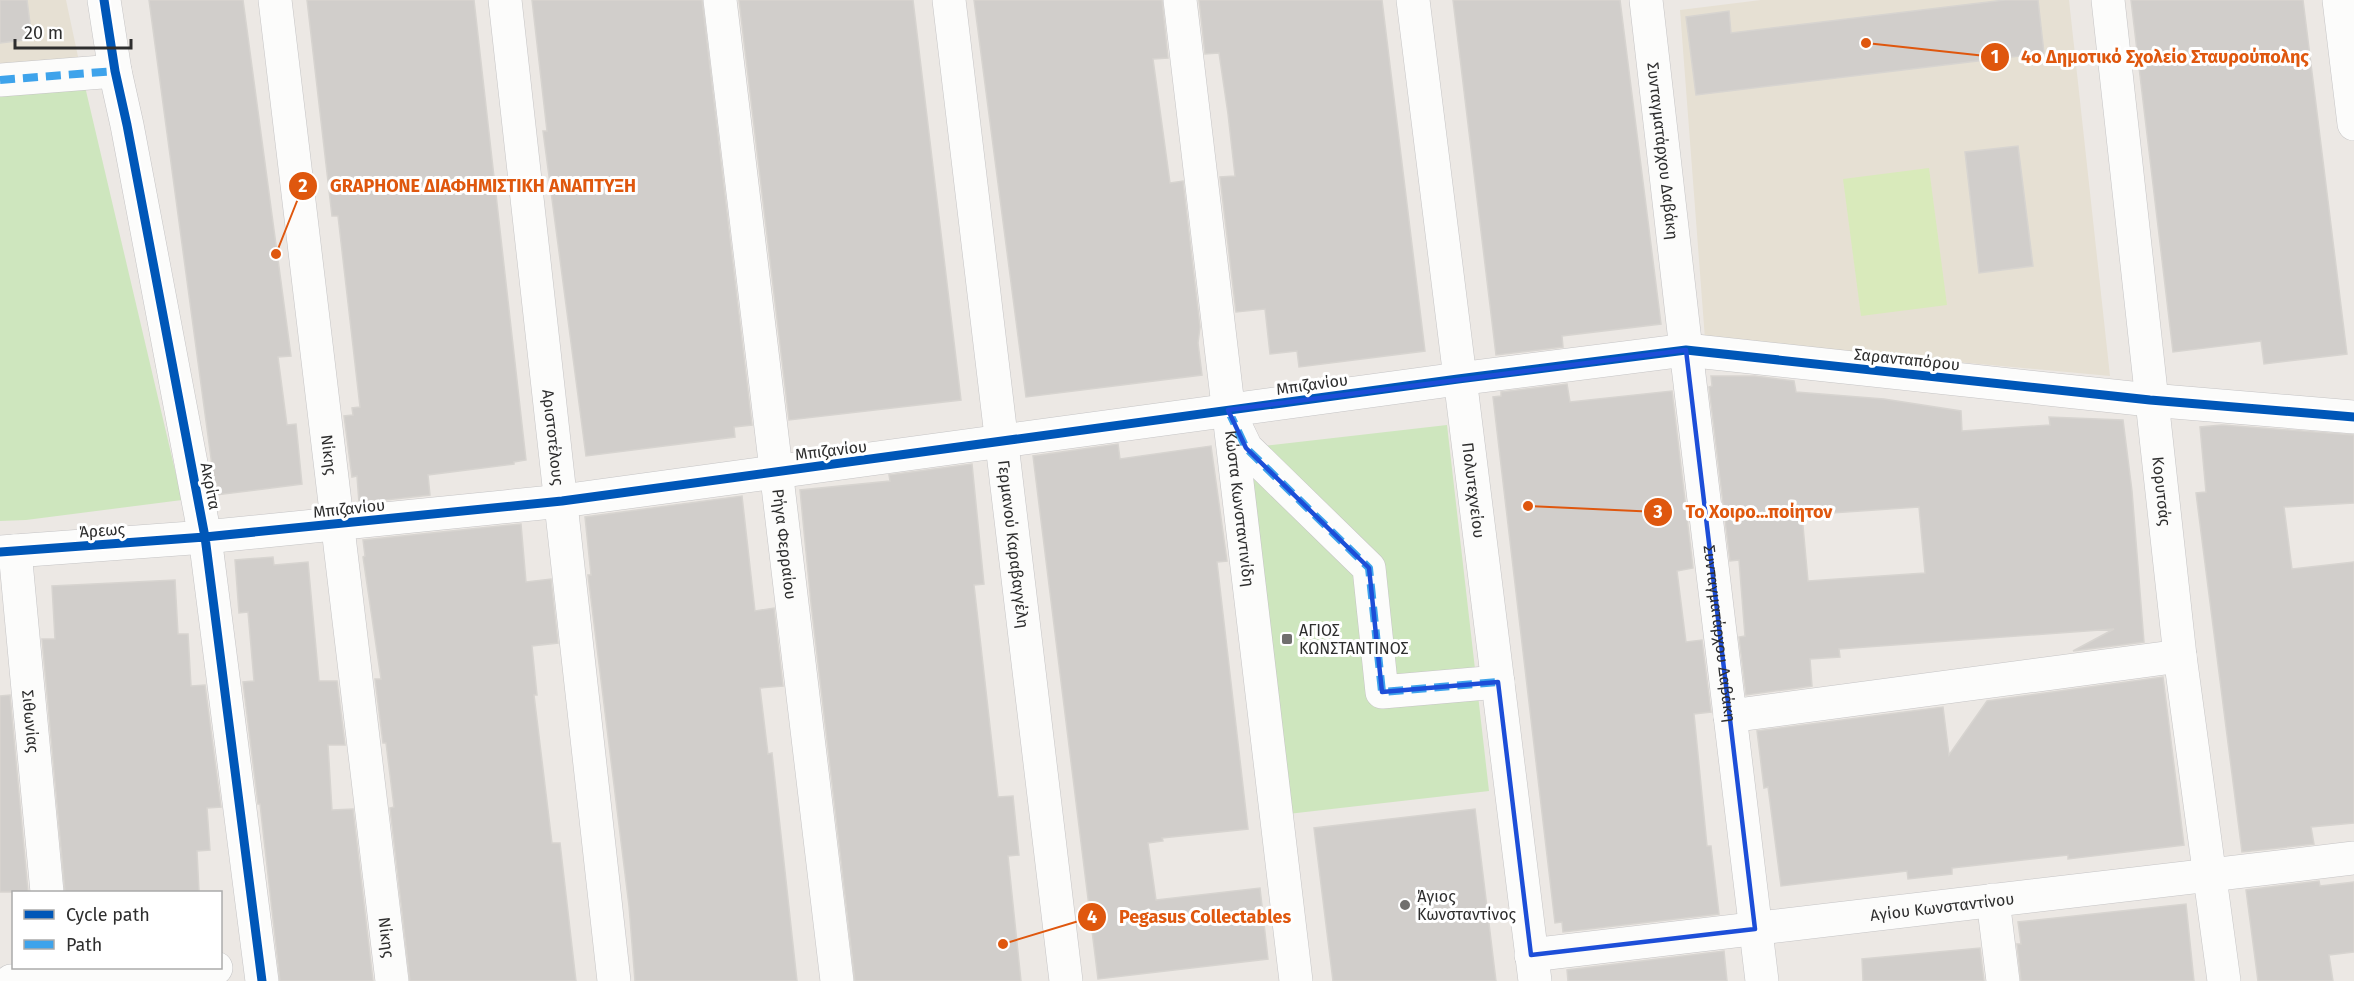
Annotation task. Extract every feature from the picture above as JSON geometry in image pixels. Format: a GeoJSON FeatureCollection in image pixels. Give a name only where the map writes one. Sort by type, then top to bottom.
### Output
{"type":"FeatureCollection","features":[{"type":"Feature","properties":{"kind":"street","name":"Ακρίτα"},"geometry":{"type":"LineString","coordinates":[[104,0],[115,71],[205,537],[261,973]]}},
{"type":"Feature","properties":{"kind":"street","name":"Νίκης"},"geometry":{"type":"LineString","coordinates":[[275,0],[392,981]]}},
{"type":"Feature","properties":{"kind":"street","name":"Αριστοτέλους"},"geometry":{"type":"LineString","coordinates":[[505,0],[614,981]]}},
{"type":"Feature","properties":{"kind":"street","name":"Ρήγα Φερραίου"},"geometry":{"type":"LineString","coordinates":[[720,0],[837,981]]}},
{"type":"Feature","properties":{"kind":"street","name":"Γερμανού Καραβαγγέλη"},"geometry":{"type":"LineString","coordinates":[[949,0],[1066,981]]}},
{"type":"Feature","properties":{"kind":"street","name":"Κώστα Κωνσταντινίδη"},"geometry":{"type":"LineString","coordinates":[[1180,0],[1296,981]]}},
{"type":"Feature","properties":{"kind":"street","name":"Πολυτεχνείου"},"geometry":{"type":"LineString","coordinates":[[1413,0],[1458,379],[1533,968]]}},
{"type":"Feature","properties":{"kind":"street","name":"Συνταγματάρχου Δαβάκη"},"geometry":{"type":"LineString","coordinates":[[1646,0],[1762,981]]}},
{"type":"Feature","properties":{"kind":"street","name":"Κορυτσάς"},"geometry":{"type":"LineString","coordinates":[[2108,0],[2150,400],[2180,656],[2224,981]]}},
{"type":"Feature","properties":{"kind":"street"},"geometry":{"type":"LineString","coordinates":[[2339,0],[2354,124]]}},
{"type":"Feature","properties":{"kind":"street"},"geometry":{"type":"LineString","coordinates":[[0,80],[115,71]]}},
{"type":"Feature","properties":{"kind":"street","name":"Σαρανταπόρου"},"geometry":{"type":"LineString","coordinates":[[1458,379],[1686,350],[2150,400],[2354,417]]}},
{"type":"Feature","properties":{"kind":"street","name":"Μπιζανίου"},"geometry":{"type":"LineString","coordinates":[[205,537],[562,501],[1458,379]]}},
{"type":"Feature","properties":{"kind":"street"},"geometry":{"type":"LineString","coordinates":[[1228,410],[1246,448],[1369,568],[1382,692],[1498,681]]}},
{"type":"Feature","properties":{"kind":"street","name":"Άρεως"},"geometry":{"type":"LineString","coordinates":[[8,552],[205,537]]}},
{"type":"Feature","properties":{"kind":"street","name":"Σιθωνίας"},"geometry":{"type":"LineString","coordinates":[[8,552],[47,891]]}},
{"type":"Feature","properties":{"kind":"street"},"geometry":{"type":"LineString","coordinates":[[1730,716],[2180,656]]}},
{"type":"Feature","properties":{"kind":"street","name":"Αγίου Κωνσταντίνου"},"geometry":{"type":"LineString","coordinates":[[1533,968],[1755,929],[2354,858]]}},
{"type":"Feature","properties":{"kind":"street"},"geometry":{"type":"LineString","coordinates":[[1993,900],[2003,981]]}},
{"type":"Feature","properties":{"kind":"street"},"geometry":{"type":"LineString","coordinates":[[222,967],[261,973]]}},
{"type":"Feature","properties":{"kind":"street"},"geometry":{"type":"LineString","coordinates":[[11,981],[54,973],[184,969]]}},
{"type":"Feature","properties":{"kind":"highlighted area"},"geometry":{"type":"Polygon","coordinates":[[[1686,350],[1755,929],[1531,955],[1498,682],[1382,692],[1369,568],[1246,448],[1228,410],[1686,350]]]}},
{"type":"Feature","properties":{"kind":"shaded area"},"geometry":{"type":"Polygon","coordinates":[[[0,0],[66,0],[80,66],[0,72],[0,0]]]}},
{"type":"Feature","properties":{"kind":"shaded area"},"geometry":{"type":"Polygon","coordinates":[[[1761,0],[2069,0],[2110,376],[1705,339],[1680,10],[1761,0]]]}},
{"type":"Feature","properties":{"kind":"green space"},"geometry":{"type":"Polygon","coordinates":[[[83,78],[182,500],[26,520],[0,521],[0,84],[83,78]]]}},
{"type":"Feature","properties":{"kind":"green space"},"geometry":{"type":"Polygon","coordinates":[[[1929,168],[1947,305],[1861,316],[1843,179],[1929,168]]]}},
{"type":"Feature","properties":{"kind":"green space"},"geometry":{"type":"Polygon","coordinates":[[[1447,425],[1489,791],[1288,814],[1246,448],[1447,425]]]}},
{"type":"Feature","properties":{"kind":"building"},"geometry":{"type":"Polygon","coordinates":[[[0,0],[27,0],[32,39],[0,43],[0,0]]]}},
{"type":"Feature","properties":{"kind":"building"},"geometry":{"type":"Polygon","coordinates":[[[149,0],[243,0],[291,356],[278,357],[287,425],[296,424],[302,484],[216,495],[149,0]]]}},
{"type":"Feature","properties":{"kind":"building"},"geometry":{"type":"Polygon","coordinates":[[[307,0],[474,0],[526,460],[514,462],[514,464],[428,475],[430,495],[359,503],[357,476],[352,477],[344,416],[353,415],[352,408],[360,407],[338,216],[332,216],[307,0]]]}},
{"type":"Feature","properties":{"kind":"building"},"geometry":{"type":"Polygon","coordinates":[[[532,0],[702,0],[752,425],[734,427],[735,437],[586,456],[543,131],[547,131],[532,0]]]}},
{"type":"Feature","properties":{"kind":"building"},"geometry":{"type":"Polygon","coordinates":[[[739,0],[913,0],[961,400],[789,420],[739,0]]]}},
{"type":"Feature","properties":{"kind":"building"},"geometry":{"type":"Polygon","coordinates":[[[974,0],[1162,0],[1168,58],[1153,59],[1170,183],[1183,181],[1200,327],[1198,343],[1202,375],[1026,397],[974,0]]]}},
{"type":"Feature","properties":{"kind":"building"},"geometry":{"type":"Polygon","coordinates":[[[1199,0],[1382,0],[1425,351],[1299,367],[1297,351],[1270,354],[1265,309],[1236,312],[1220,177],[1235,176],[1228,114],[1219,53],[1205,54],[1199,0]]]}},
{"type":"Feature","properties":{"kind":"building"},"geometry":{"type":"Polygon","coordinates":[[[1453,0],[1620,0],[1661,324],[1562,336],[1563,347],[1496,355],[1453,0]]]}},
{"type":"Feature","properties":{"kind":"building"},"geometry":{"type":"Polygon","coordinates":[[[2005,0],[2038,0],[2044,53],[1696,95],[1686,17],[1729,11],[1731,33],[2005,0]]]}},
{"type":"Feature","properties":{"kind":"building"},"geometry":{"type":"Polygon","coordinates":[[[2131,0],[2303,0],[2347,354],[2264,364],[2261,341],[2173,352],[2131,0]]]}},
{"type":"Feature","properties":{"kind":"building"},"geometry":{"type":"Polygon","coordinates":[[[2018,146],[2033,266],[1979,273],[1965,152],[2018,146]]]}},
{"type":"Feature","properties":{"kind":"building"},"geometry":{"type":"Polygon","coordinates":[[[1711,376],[1755,376],[1794,381],[1796,392],[1884,399],[1961,411],[1962,431],[2050,425],[2049,417],[2123,420],[2132,491],[2144,642],[2073,651],[2114,629],[1839,649],[1840,657],[1810,659],[1812,686],[1746,695],[1739,637],[1745,636],[1739,560],[1730,561],[1709,387],[1712,386],[1711,376]],[[1919,507],[1802,515],[1808,581],[1925,573],[1919,507]]]}},
{"type":"Feature","properties":{"kind":"building"},"geometry":{"type":"Polygon","coordinates":[[[1567,384],[1570,402],[1672,391],[1693,568],[1677,571],[1686,642],[1702,640],[1711,712],[1694,714],[1707,846],[1711,846],[1719,914],[1563,932],[1562,922],[1555,923],[1493,397],[1501,396],[1501,392],[1567,384]]]}},
{"type":"Feature","properties":{"kind":"building"},"geometry":{"type":"Polygon","coordinates":[[[2222,425],[2354,435],[2354,503],[2284,507],[2292,569],[2354,562],[2354,823],[2311,827],[2314,844],[2242,852],[2196,493],[2206,492],[2200,427],[2222,425]]]}},
{"type":"Feature","properties":{"kind":"building"},"geometry":{"type":"Polygon","coordinates":[[[1118,444],[1120,459],[1211,446],[1227,561],[1217,562],[1248,829],[1162,838],[1163,841],[1148,843],[1156,900],[1260,888],[1268,959],[1098,979],[1033,456],[1118,444]]]}},
{"type":"Feature","properties":{"kind":"building"},"geometry":{"type":"Polygon","coordinates":[[[972,464],[984,584],[974,585],[998,797],[1013,796],[1019,855],[1008,856],[1021,981],[855,981],[800,490],[890,481],[889,475],[972,464]]]}},
{"type":"Feature","properties":{"kind":"building"},"geometry":{"type":"Polygon","coordinates":[[[742,496],[755,611],[774,608],[783,686],[760,688],[768,754],[772,753],[797,981],[635,981],[629,906],[588,575],[591,575],[585,517],[742,496]]]}},
{"type":"Feature","properties":{"kind":"building"},"geometry":{"type":"Polygon","coordinates":[[[521,524],[526,582],[551,579],[558,643],[532,646],[537,695],[534,695],[552,843],[560,843],[576,981],[410,981],[390,808],[394,807],[375,679],[381,679],[363,557],[365,556],[363,540],[521,524]]]}},
{"type":"Feature","properties":{"kind":"building"},"geometry":{"type":"Polygon","coordinates":[[[273,557],[274,565],[308,562],[319,681],[337,681],[345,745],[328,745],[332,810],[353,809],[373,981],[280,981],[260,804],[258,804],[243,682],[254,681],[248,612],[239,613],[235,560],[273,557]]]}},
{"type":"Feature","properties":{"kind":"building"},"geometry":{"type":"Polygon","coordinates":[[[175,580],[178,634],[188,634],[191,686],[205,685],[221,807],[207,808],[210,850],[197,851],[199,891],[65,891],[42,639],[55,639],[52,586],[175,580]]]}},
{"type":"Feature","properties":{"kind":"building"},"geometry":{"type":"Polygon","coordinates":[[[2163,677],[2184,845],[2068,859],[2068,855],[1952,868],[1952,874],[1908,879],[1907,871],[1781,886],[1768,787],[1764,788],[1757,731],[1943,707],[1949,755],[1987,701],[2163,677]]]}},
{"type":"Feature","properties":{"kind":"building"},"geometry":{"type":"Polygon","coordinates":[[[10,695],[28,891],[0,892],[0,696],[10,695]]]}},
{"type":"Feature","properties":{"kind":"building","name":"Άγιος Κωνσταντίνος"},"geometry":{"type":"Polygon","coordinates":[[[1475,809],[1496,981],[1333,981],[1314,828],[1475,809]]]}},
{"type":"Feature","properties":{"kind":"building"},"geometry":{"type":"Polygon","coordinates":[[[2319,881],[2320,886],[2354,882],[2354,952],[2329,955],[2333,981],[2258,981],[2246,890],[2319,881]]]}},
{"type":"Feature","properties":{"kind":"building"},"geometry":{"type":"Polygon","coordinates":[[[2186,904],[2194,981],[2021,981],[2017,944],[2021,944],[2018,922],[2186,904]]]}},
{"type":"Feature","properties":{"kind":"building"},"geometry":{"type":"Polygon","coordinates":[[[1980,948],[1984,981],[1863,981],[1862,959],[1980,948]]]}},
{"type":"Feature","properties":{"kind":"building"},"geometry":{"type":"Polygon","coordinates":[[[1724,951],[1727,981],[1568,981],[1567,970],[1724,951]]]}},
{"type":"Feature","properties":{"kind":"marked path"},"geometry":{"type":"LineString","coordinates":[[0,80],[115,71]]}},
{"type":"Feature","properties":{"kind":"marked path"},"geometry":{"type":"LineString","coordinates":[[1228,410],[1246,448],[1369,568],[1382,692],[1498,682]]}},
{"type":"Feature","properties":{"kind":"cycle path"},"geometry":{"type":"LineString","coordinates":[[104,0],[115,71],[205,537],[262,981]]}},
{"type":"Feature","properties":{"kind":"cycle path"},"geometry":{"type":"LineString","coordinates":[[0,552],[205,537],[562,501],[1686,350],[2150,400],[2354,417]]}},
{"type":"Feature","properties":{"kind":"place","name":"4ο Δημοτικό Σχολείο Σταυρούπολης"},"geometry":{"type":"Point","coordinates":[1866,43]}},
{"type":"Feature","properties":{"kind":"place","name":"GRAPHONE ΔΙΑΦΗΜΙΣΤΙΚΗ ΑΝΑΠΤΥΞΗ"},"geometry":{"type":"Point","coordinates":[276,254]}},
{"type":"Feature","properties":{"kind":"place","name":"Το Χοιρο...ποίητον"},"geometry":{"type":"Point","coordinates":[1528,506]}},
{"type":"Feature","properties":{"kind":"place","name":"ΑΓΙΟΣ ΚΩΝΣΤΑΝΤΙΝΟΣ"},"geometry":{"type":"Point","coordinates":[1287,639]}},
{"type":"Feature","properties":{"kind":"place","name":"Άγιος Κωνσταντίνος"},"geometry":{"type":"Point","coordinates":[1405,905]}},
{"type":"Feature","properties":{"kind":"place","name":"Pegasus Collectables"},"geometry":{"type":"Point","coordinates":[1003,944]}}]}
